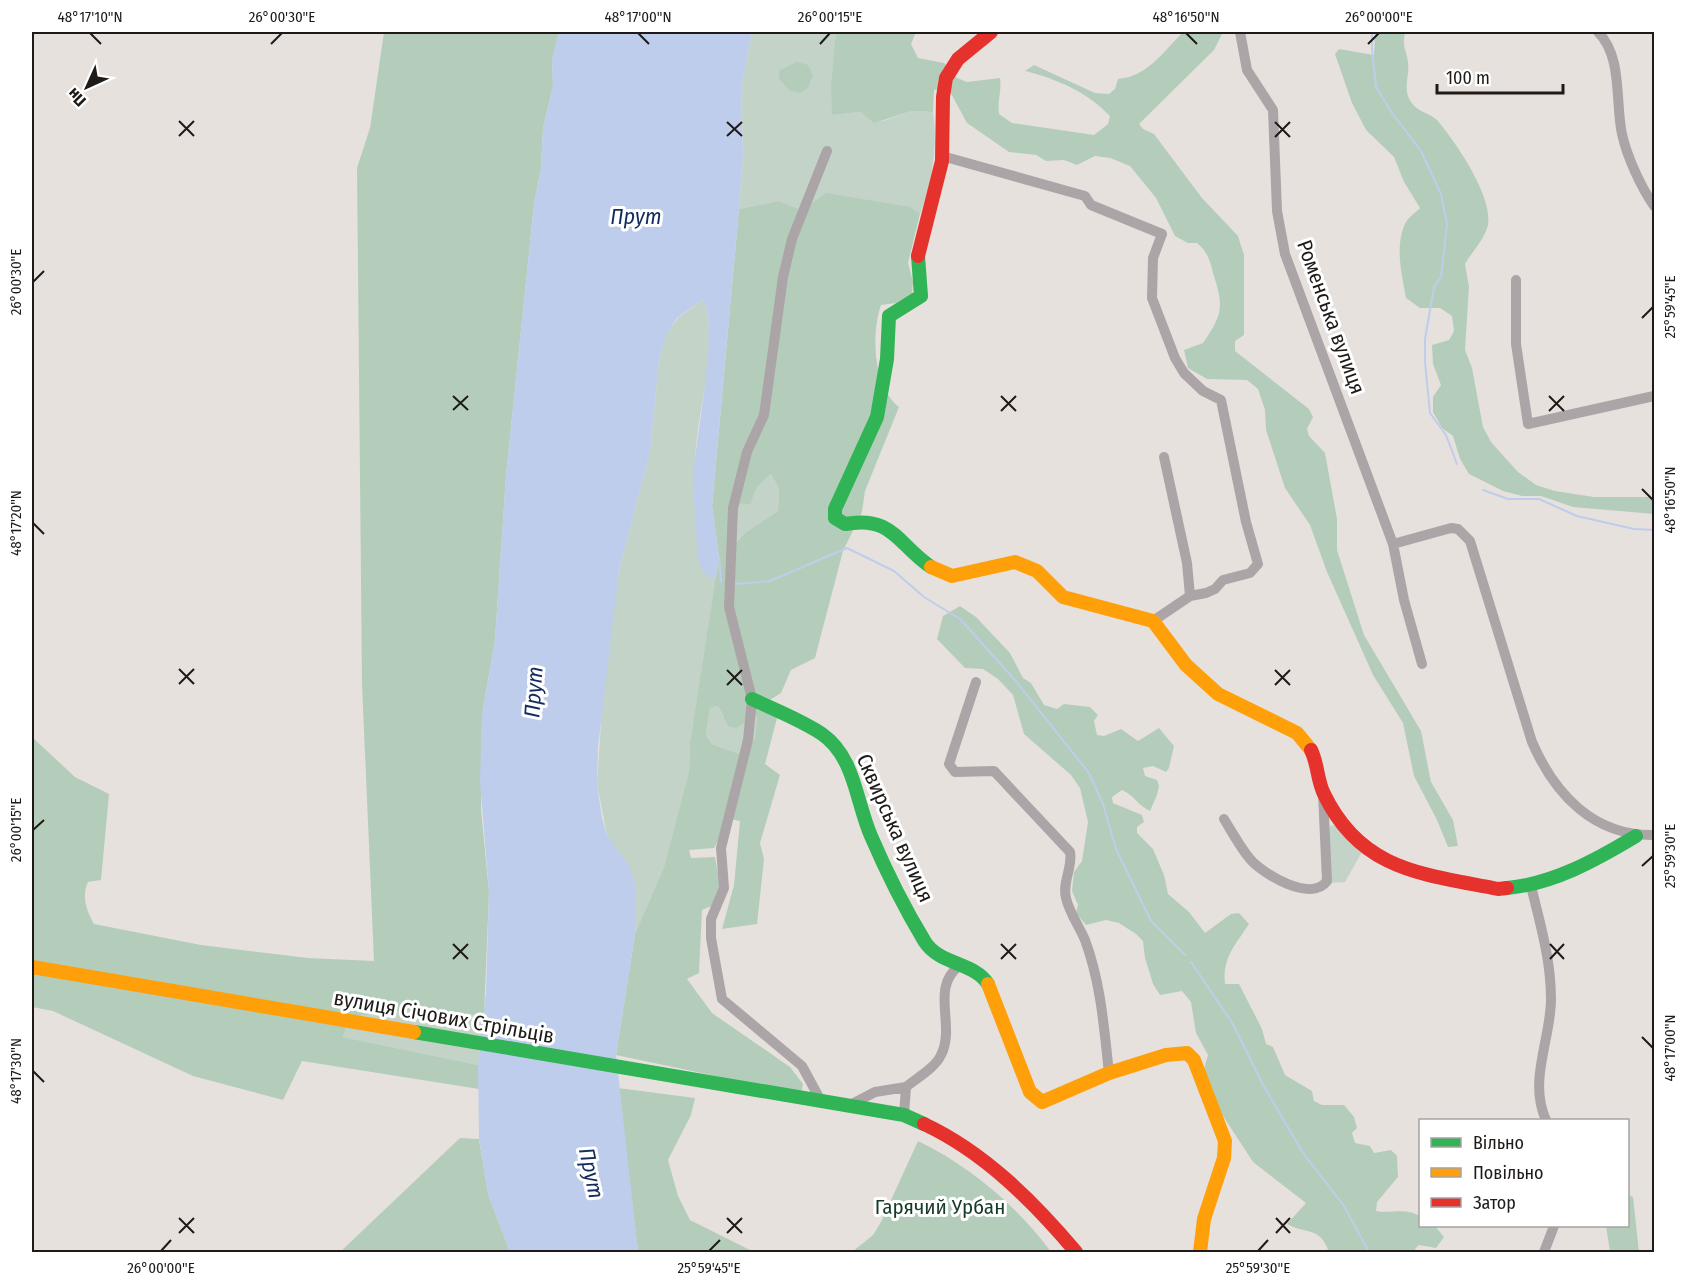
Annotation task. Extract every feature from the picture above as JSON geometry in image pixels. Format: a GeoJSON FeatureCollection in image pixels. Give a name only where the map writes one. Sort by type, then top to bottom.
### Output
{"type":"FeatureCollection","features":[{"type":"Feature","properties":{"kind":"street"},"geometry":{"type":"LineString","coordinates":[[991,32],[951,69],[945,84],[942,156],[938,187],[922,232],[917,263],[922,287],[921,296],[889,316],[887,359],[877,417],[835,509],[835,518],[845,524],[867,519],[880,524],[900,537],[934,570],[945,575],[952,576],[1015,562],[1037,571],[1052,589],[1064,597],[1154,621],[1186,665],[1218,694],[1297,733],[1308,743],[1315,758],[1323,793],[1327,881],[1323,887],[1307,891],[1270,876],[1251,860],[1224,819]]}},
{"type":"Feature","properties":{"kind":"street","name":"Роменська вулиця"},"geometry":{"type":"LineString","coordinates":[[1240,32],[1247,70],[1273,110],[1277,211],[1285,254],[1393,544],[1404,600],[1422,664]]}},
{"type":"Feature","properties":{"kind":"street"},"geometry":{"type":"LineString","coordinates":[[1598,32],[1606,40],[1612,54],[1622,136],[1646,194],[1654,206]]}},
{"type":"Feature","properties":{"kind":"street"},"geometry":{"type":"LineString","coordinates":[[821,1101],[801,1066],[722,999],[711,938],[711,920],[724,888],[721,848],[748,740],[753,699],[729,607],[733,508],[747,452],[764,415],[783,277],[792,238],[827,151]]}},
{"type":"Feature","properties":{"kind":"street"},"geometry":{"type":"LineString","coordinates":[[942,156],[1085,196],[1091,205],[1162,234],[1153,258],[1152,298],[1175,358],[1184,373],[1203,391],[1221,400],[1246,522],[1258,564],[1250,573],[1223,580],[1215,589],[1190,596],[1154,621]]}},
{"type":"Feature","properties":{"kind":"street"},"geometry":{"type":"LineString","coordinates":[[1516,280],[1516,344],[1528,424],[1654,396]]}},
{"type":"Feature","properties":{"kind":"street"},"geometry":{"type":"LineString","coordinates":[[1164,457],[1187,563],[1190,596]]}},
{"type":"Feature","properties":{"kind":"street"},"geometry":{"type":"LineString","coordinates":[[1393,544],[1451,528],[1458,529],[1470,541],[1532,742],[1543,769],[1580,809],[1601,826],[1636,836],[1654,835]]}},
{"type":"Feature","properties":{"kind":"street"},"geometry":{"type":"LineString","coordinates":[[976,682],[949,764],[955,772],[994,771],[1070,852],[1071,859],[1065,882],[1066,899],[1085,940],[1098,984],[1109,1073],[1166,1055],[1188,1053],[1198,1068],[1225,1141],[1224,1158],[1204,1219],[1200,1252]]}},
{"type":"Feature","properties":{"kind":"street","name":"Сквирська вулиця"},"geometry":{"type":"LineString","coordinates":[[753,699],[823,735],[842,757],[855,783],[870,835],[918,930],[927,945],[959,966],[975,969],[987,982],[1030,1092],[1042,1102],[1056,1098],[1109,1073]]}},
{"type":"Feature","properties":{"kind":"street"},"geometry":{"type":"LineString","coordinates":[[1323,793],[1347,831],[1364,849],[1386,862],[1433,876],[1498,889],[1531,886],[1597,859],[1636,836]]}},
{"type":"Feature","properties":{"kind":"street"},"geometry":{"type":"LineString","coordinates":[[1531,886],[1547,948],[1551,982],[1551,1002],[1539,1073],[1542,1111],[1546,1119]]}},
{"type":"Feature","properties":{"kind":"street"},"geometry":{"type":"LineString","coordinates":[[850,1105],[875,1092],[906,1087],[936,1063],[942,1055],[945,1039],[944,987],[946,978],[959,966]]}},
{"type":"Feature","properties":{"kind":"street","name":"вулиця Січових Стрільців"},"geometry":{"type":"LineString","coordinates":[[32,967],[904,1115],[942,1131],[962,1144],[1041,1214],[1076,1252]]}},
{"type":"Feature","properties":{"kind":"street"},"geometry":{"type":"LineString","coordinates":[[904,1115],[906,1087]]}},
{"type":"Feature","properties":{"kind":"street"},"geometry":{"type":"LineString","coordinates":[[1545,1252],[1554,1227]]}},
{"type":"Feature","properties":{"kind":"green space"},"geometry":{"type":"Polygon","coordinates":[[[384,32],[559,32],[552,60],[553,86],[543,128],[541,169],[534,204],[506,476],[495,640],[482,715],[481,809],[489,892],[484,1016],[416,1009],[349,1017],[343,1037],[478,1065],[479,1089],[302,1061],[283,1100],[193,1076],[53,1011],[32,1007],[32,737],[75,777],[109,794],[101,880],[88,882],[85,893],[87,909],[94,924],[201,945],[308,958],[374,961],[362,684],[357,168],[370,128],[384,32]]]}},
{"type":"Feature","properties":{"kind":"green space"},"geometry":{"type":"Polygon","coordinates":[[[752,32],[836,32],[832,115],[861,112],[883,121],[912,111],[933,112],[935,138],[933,164],[920,214],[911,207],[802,210],[779,201],[739,209],[743,154],[741,90],[752,32]]]}},
{"type":"Feature","properties":{"kind":"green space"},"geometry":{"type":"Polygon","coordinates":[[[836,32],[916,32],[911,44],[918,58],[944,63],[957,78],[967,82],[1000,78],[999,114],[1012,123],[1094,135],[1108,124],[1110,116],[1081,93],[1049,78],[1025,71],[1034,65],[1095,93],[1109,94],[1115,89],[1118,79],[1146,68],[1162,55],[1183,32],[1223,32],[1214,50],[1139,124],[1143,129],[1154,134],[1202,198],[1238,236],[1244,255],[1244,335],[1235,341],[1235,351],[1309,409],[1313,417],[1307,429],[1309,436],[1325,453],[1337,519],[1337,550],[1364,635],[1421,731],[1431,782],[1453,820],[1458,846],[1448,847],[1414,776],[1403,723],[1373,675],[1327,572],[1310,525],[1285,488],[1266,430],[1265,410],[1258,389],[1247,380],[1207,379],[1188,368],[1184,350],[1203,343],[1214,325],[1220,304],[1210,262],[1204,250],[1197,243],[1188,243],[1175,236],[1156,198],[1130,166],[1110,158],[1095,156],[1077,165],[1064,160],[1046,161],[1036,155],[1009,152],[967,123],[948,88],[934,90],[933,112],[912,111],[874,123],[861,112],[832,115],[831,86],[836,32]]]}},
{"type":"Feature","properties":{"kind":"green space"},"geometry":{"type":"Polygon","coordinates":[[[1375,32],[1405,32],[1408,97],[1414,105],[1437,120],[1445,129],[1471,170],[1485,199],[1488,225],[1481,241],[1465,264],[1469,287],[1465,350],[1472,368],[1483,427],[1491,442],[1518,472],[1536,485],[1555,491],[1594,497],[1654,497],[1654,514],[1573,507],[1541,496],[1522,496],[1503,491],[1469,474],[1460,459],[1453,436],[1442,428],[1433,412],[1433,397],[1441,385],[1433,364],[1432,345],[1449,340],[1454,331],[1452,316],[1440,308],[1420,308],[1406,298],[1400,262],[1401,235],[1407,221],[1420,208],[1404,182],[1394,157],[1366,130],[1352,103],[1335,54],[1339,49],[1374,55],[1375,32]]]}},
{"type":"Feature","properties":{"kind":"green space"},"geometry":{"type":"Polygon","coordinates":[[[797,62],[808,65],[813,75],[808,88],[800,93],[790,91],[779,79],[780,70],[797,62]]]}},
{"type":"Feature","properties":{"kind":"green space"},"geometry":{"type":"Polygon","coordinates":[[[826,193],[911,207],[920,214],[908,263],[913,282],[912,294],[896,303],[881,305],[876,330],[875,345],[879,374],[890,398],[899,407],[865,491],[862,512],[843,551],[815,658],[791,670],[781,693],[770,700],[768,709],[777,718],[765,764],[780,775],[760,843],[764,859],[757,924],[722,929],[734,885],[740,821],[730,819],[714,848],[689,850],[691,858],[715,857],[720,885],[716,904],[702,910],[699,973],[687,979],[712,1013],[790,1067],[803,1084],[801,1094],[616,1055],[635,934],[664,867],[689,771],[690,742],[719,557],[712,506],[739,209],[779,201],[802,210],[826,193]],[[771,474],[758,487],[751,504],[729,503],[734,544],[746,532],[778,511],[779,489],[771,474]],[[718,706],[710,708],[706,735],[712,744],[745,756],[755,738],[757,717],[749,713],[744,723],[736,728],[728,726],[718,706]]]}},
{"type":"Feature","properties":{"kind":"green space"},"geometry":{"type":"Polygon","coordinates":[[[702,300],[708,312],[709,344],[696,444],[694,499],[702,548],[712,579],[716,578],[690,742],[689,771],[664,867],[635,934],[635,884],[607,835],[597,784],[603,691],[619,570],[650,452],[659,359],[666,334],[678,318],[702,300]]]}},
{"type":"Feature","properties":{"kind":"green space"},"geometry":{"type":"Polygon","coordinates":[[[771,474],[779,489],[778,511],[746,532],[733,544],[729,503],[753,493],[759,482],[771,474]]]}},
{"type":"Feature","properties":{"kind":"green space"},"geometry":{"type":"Polygon","coordinates":[[[960,606],[976,617],[1010,653],[1023,678],[1031,683],[1044,705],[1057,709],[1064,704],[1090,707],[1098,715],[1094,721],[1097,735],[1104,736],[1121,729],[1138,741],[1159,728],[1174,746],[1166,772],[1153,766],[1143,768],[1145,776],[1157,780],[1159,786],[1150,811],[1122,790],[1112,797],[1113,803],[1142,815],[1144,822],[1137,827],[1137,833],[1153,849],[1164,875],[1168,894],[1189,912],[1205,933],[1231,914],[1239,913],[1249,924],[1228,959],[1225,984],[1239,984],[1262,1029],[1266,1044],[1273,1047],[1285,1075],[1312,1091],[1314,1101],[1322,1105],[1344,1105],[1354,1117],[1357,1128],[1352,1133],[1355,1143],[1370,1146],[1374,1153],[1391,1150],[1397,1156],[1398,1177],[1377,1202],[1376,1211],[1403,1211],[1419,1216],[1419,1227],[1436,1227],[1444,1237],[1436,1248],[1419,1245],[1415,1249],[1417,1252],[1329,1252],[1317,1235],[1287,1224],[1306,1203],[1253,1162],[1212,1099],[1202,1076],[1208,1055],[1196,1033],[1191,1002],[1182,991],[1160,995],[1153,984],[1145,958],[1143,941],[1136,934],[1119,923],[1106,920],[1086,925],[1076,913],[1078,905],[1072,891],[1074,872],[1082,861],[1088,822],[1080,788],[1071,775],[1024,734],[1013,695],[998,679],[983,669],[965,668],[937,639],[943,616],[960,606]]]}},
{"type":"Feature","properties":{"kind":"green space"},"geometry":{"type":"Polygon","coordinates":[[[718,706],[723,717],[749,713],[757,717],[755,738],[745,756],[712,744],[706,735],[710,707],[718,706]]]}},
{"type":"Feature","properties":{"kind":"green space"},"geometry":{"type":"Polygon","coordinates":[[[1336,825],[1362,852],[1345,882],[1329,883],[1330,826],[1336,825]]]}},
{"type":"Feature","properties":{"kind":"green space"},"geometry":{"type":"Polygon","coordinates":[[[416,1009],[484,1016],[478,1065],[343,1037],[348,1017],[416,1009]]]}},
{"type":"Feature","properties":{"kind":"green space"},"geometry":{"type":"Polygon","coordinates":[[[618,1088],[695,1098],[691,1115],[668,1160],[678,1196],[690,1220],[754,1252],[638,1252],[618,1088]]]}},
{"type":"Feature","properties":{"kind":"green space"},"geometry":{"type":"Polygon","coordinates":[[[460,1138],[479,1139],[488,1194],[510,1252],[340,1252],[460,1138]]]}},
{"type":"Feature","properties":{"kind":"green space","name":"Гарячий Урбан"},"geometry":{"type":"Polygon","coordinates":[[[918,1141],[956,1162],[1008,1203],[1051,1252],[852,1252],[873,1235],[881,1222],[918,1141]]]}},
{"type":"Feature","properties":{"kind":"green space"},"geometry":{"type":"Polygon","coordinates":[[[1629,1195],[1633,1197],[1639,1252],[1610,1252],[1606,1227],[1629,1227],[1629,1195]]]}},
{"type":"Feature","properties":{"kind":"water","name":"Прут"},"geometry":{"type":"Polygon","coordinates":[[[559,32],[752,32],[741,90],[743,154],[712,505],[719,557],[716,578],[712,579],[707,575],[700,564],[693,491],[694,463],[708,355],[707,310],[702,300],[677,318],[666,335],[659,359],[650,452],[619,570],[598,747],[597,784],[602,818],[607,835],[628,864],[635,884],[635,934],[616,1055],[638,1252],[510,1252],[488,1194],[479,1139],[478,1065],[486,992],[489,892],[480,781],[482,715],[495,640],[506,476],[534,204],[541,169],[543,128],[553,86],[552,60],[559,32]]]}},
{"type":"Feature","properties":{"kind":"waterway"},"geometry":{"type":"LineString","coordinates":[[1372,32],[1376,87],[1392,113],[1421,151],[1441,194],[1447,224],[1441,277],[1434,287],[1425,339],[1425,362],[1430,413],[1446,435],[1457,464]]}},
{"type":"Feature","properties":{"kind":"waterway"},"geometry":{"type":"LineString","coordinates":[[1483,490],[1508,499],[1539,499],[1577,516],[1634,529],[1654,530]]}},
{"type":"Feature","properties":{"kind":"waterway"},"geometry":{"type":"LineString","coordinates":[[736,584],[770,581],[847,548],[894,571],[924,597],[960,619],[1014,679],[1089,773],[1103,804],[1116,849],[1151,921],[1185,955]]}},
{"type":"Feature","properties":{"kind":"waterway"},"geometry":{"type":"LineString","coordinates":[[719,557],[721,582]]}},
{"type":"Feature","properties":{"kind":"waterway"},"geometry":{"type":"LineString","coordinates":[[1191,962],[1233,1024],[1262,1083],[1303,1153],[1344,1206],[1369,1252]]}},
{"type":"Feature","properties":{"kind":"traffic: fast"},"geometry":{"type":"LineString","coordinates":[[918,256],[921,296],[889,316],[887,359],[877,417],[835,509],[835,518],[845,524],[861,522],[884,528],[931,567]]}},
{"type":"Feature","properties":{"kind":"traffic: fast"},"geometry":{"type":"LineString","coordinates":[[752,699],[805,724],[833,744],[848,767],[866,823],[883,863],[925,942],[931,950],[974,971],[988,984]]}},
{"type":"Feature","properties":{"kind":"traffic: fast"},"geometry":{"type":"LineString","coordinates":[[1507,888],[1541,882],[1574,870],[1636,836]]}},
{"type":"Feature","properties":{"kind":"traffic: fast"},"geometry":{"type":"LineString","coordinates":[[414,1032],[904,1115],[924,1124]]}},
{"type":"Feature","properties":{"kind":"traffic: slow"},"geometry":{"type":"LineString","coordinates":[[931,567],[952,576],[1015,562],[1037,571],[1063,597],[1153,621],[1186,665],[1218,694],[1297,733],[1311,750]]}},
{"type":"Feature","properties":{"kind":"traffic: slow"},"geometry":{"type":"LineString","coordinates":[[32,967],[414,1032]]}},
{"type":"Feature","properties":{"kind":"traffic: slow"},"geometry":{"type":"LineString","coordinates":[[988,984],[1030,1092],[1042,1102],[1109,1073],[1166,1055],[1187,1053],[1194,1060],[1225,1141],[1224,1158],[1204,1219],[1200,1252]]}},
{"type":"Feature","properties":{"kind":"traffic: jam"},"geometry":{"type":"LineString","coordinates":[[918,256],[942,161],[943,97],[946,78],[958,59],[991,32]]}},
{"type":"Feature","properties":{"kind":"traffic: jam"},"geometry":{"type":"LineString","coordinates":[[1311,750],[1322,789],[1339,820],[1356,839],[1376,854],[1420,873],[1498,889],[1507,888]]}},
{"type":"Feature","properties":{"kind":"traffic: jam"},"geometry":{"type":"LineString","coordinates":[[924,1124],[967,1149],[1007,1180],[1076,1252]]}}]}
